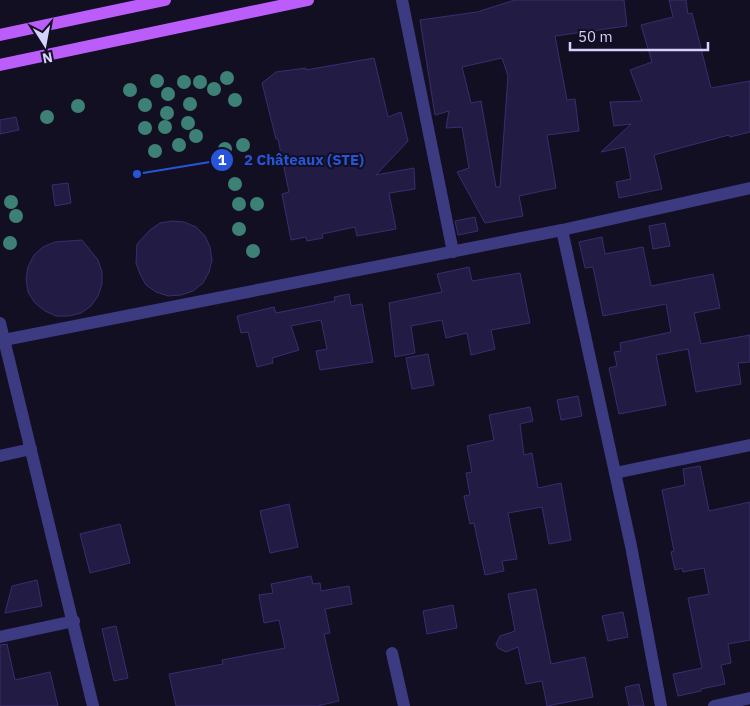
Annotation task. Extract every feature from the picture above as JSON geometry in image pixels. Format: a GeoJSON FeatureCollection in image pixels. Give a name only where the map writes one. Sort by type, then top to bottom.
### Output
{"type":"FeatureCollection","features":[{"type":"Feature","properties":{"kind":"main road"},"geometry":{"type":"LineString","coordinates":[[0,35],[145,2],[165,0]]}},
{"type":"Feature","properties":{"kind":"main road"},"geometry":{"type":"LineString","coordinates":[[0,65],[308,0]]}},
{"type":"Feature","properties":{"kind":"street"},"geometry":{"type":"LineString","coordinates":[[402,0],[453,252]]}},
{"type":"Feature","properties":{"kind":"street"},"geometry":{"type":"LineString","coordinates":[[4,340],[562,230],[750,188]]}},
{"type":"Feature","properties":{"kind":"street"},"geometry":{"type":"LineString","coordinates":[[562,230],[630,546],[661,706]]}},
{"type":"Feature","properties":{"kind":"street"},"geometry":{"type":"LineString","coordinates":[[0,323],[74,621],[93,706]]}},
{"type":"Feature","properties":{"kind":"street"},"geometry":{"type":"LineString","coordinates":[[614,473],[750,445]]}},
{"type":"Feature","properties":{"kind":"street"},"geometry":{"type":"LineString","coordinates":[[0,456],[31,449]]}},
{"type":"Feature","properties":{"kind":"street"},"geometry":{"type":"LineString","coordinates":[[0,637],[74,621]]}},
{"type":"Feature","properties":{"kind":"street"},"geometry":{"type":"LineString","coordinates":[[392,653],[404,706]]}},
{"type":"Feature","properties":{"kind":"street"},"geometry":{"type":"LineString","coordinates":[[714,706],[750,698]]}},
{"type":"Feature","properties":{"kind":"building"},"geometry":{"type":"Polygon","coordinates":[[[515,0],[624,0],[627,26],[555,36],[567,100],[575,99],[579,131],[547,135],[556,188],[519,196],[523,216],[485,223],[457,172],[469,168],[462,127],[446,128],[449,111],[435,115],[420,20],[477,12],[515,0]],[[502,58],[462,67],[471,103],[481,101],[496,187],[500,187],[508,76],[502,58]]]}},
{"type":"Feature","properties":{"kind":"building"},"geometry":{"type":"Polygon","coordinates":[[[669,0],[686,0],[688,14],[692,13],[711,88],[750,81],[750,132],[730,137],[729,135],[654,155],[662,189],[619,198],[616,182],[631,179],[625,147],[601,152],[631,124],[614,126],[610,102],[642,101],[630,70],[652,62],[641,25],[673,17],[669,0]]]}},
{"type":"Feature","properties":{"kind":"building"},"geometry":{"type":"Polygon","coordinates":[[[374,58],[388,117],[401,112],[408,141],[376,175],[414,168],[415,189],[389,193],[396,229],[357,236],[355,227],[322,234],[323,238],[307,241],[306,237],[291,240],[282,194],[289,192],[278,139],[276,139],[262,83],[276,72],[306,68],[306,70],[374,58]]]}},
{"type":"Feature","properties":{"kind":"building"},"geometry":{"type":"Polygon","coordinates":[[[16,117],[19,130],[0,134],[0,120],[16,117]]]}},
{"type":"Feature","properties":{"kind":"building"},"geometry":{"type":"Polygon","coordinates":[[[68,183],[71,203],[55,206],[52,185],[68,183]]]}},
{"type":"Feature","properties":{"kind":"building"},"geometry":{"type":"Polygon","coordinates":[[[475,217],[478,231],[458,235],[455,221],[475,217]]]}},
{"type":"Feature","properties":{"kind":"building"},"geometry":{"type":"Polygon","coordinates":[[[184,222],[196,227],[205,236],[210,247],[212,260],[209,272],[203,283],[193,291],[181,295],[168,296],[156,292],[146,285],[136,263],[137,244],[150,230],[160,223],[184,222]]]}},
{"type":"Feature","properties":{"kind":"building"},"geometry":{"type":"Polygon","coordinates":[[[665,223],[670,246],[653,249],[649,226],[665,223]]]}},
{"type":"Feature","properties":{"kind":"building"},"geometry":{"type":"Polygon","coordinates":[[[602,237],[605,254],[643,247],[651,286],[713,274],[720,308],[694,313],[701,344],[750,335],[750,362],[738,363],[741,384],[696,392],[688,349],[656,355],[666,405],[619,414],[609,368],[617,366],[614,352],[621,351],[620,343],[671,332],[666,304],[603,316],[593,267],[585,268],[579,242],[602,237]]]}},
{"type":"Feature","properties":{"kind":"building"},"geometry":{"type":"Polygon","coordinates":[[[82,240],[98,260],[102,272],[102,284],[98,296],[91,306],[81,313],[69,316],[56,316],[45,311],[35,303],[28,292],[26,279],[28,267],[34,255],[43,247],[55,242],[82,240]]]}},
{"type":"Feature","properties":{"kind":"building"},"geometry":{"type":"Polygon","coordinates":[[[469,267],[472,281],[520,273],[530,323],[491,330],[495,349],[471,355],[467,333],[446,338],[442,320],[411,326],[415,353],[395,357],[389,303],[442,292],[437,274],[469,267]]]}},
{"type":"Feature","properties":{"kind":"building"},"geometry":{"type":"Polygon","coordinates":[[[349,294],[351,306],[362,304],[373,362],[320,370],[316,351],[327,349],[321,320],[291,326],[299,350],[272,358],[273,363],[257,367],[248,332],[241,333],[237,316],[274,307],[276,313],[335,301],[334,297],[349,294]]]}},
{"type":"Feature","properties":{"kind":"building"},"geometry":{"type":"Polygon","coordinates":[[[428,354],[434,385],[412,389],[406,358],[428,354]]]}},
{"type":"Feature","properties":{"kind":"building"},"geometry":{"type":"Polygon","coordinates":[[[578,396],[582,416],[561,420],[557,400],[578,396]]]}},
{"type":"Feature","properties":{"kind":"building"},"geometry":{"type":"Polygon","coordinates":[[[530,407],[533,421],[520,424],[524,455],[532,453],[538,488],[561,483],[571,540],[549,544],[542,507],[508,513],[517,559],[502,561],[504,571],[485,575],[474,523],[470,524],[464,496],[470,495],[466,473],[472,472],[467,446],[494,440],[489,415],[530,407]]]}},
{"type":"Feature","properties":{"kind":"building"},"geometry":{"type":"Polygon","coordinates":[[[700,466],[709,511],[750,502],[750,640],[728,644],[731,663],[721,665],[725,684],[678,696],[673,674],[702,668],[688,598],[709,594],[704,568],[683,572],[682,568],[675,570],[671,552],[674,551],[662,490],[685,485],[683,469],[700,466]]]}},
{"type":"Feature","properties":{"kind":"building"},"geometry":{"type":"Polygon","coordinates":[[[289,504],[298,547],[270,553],[260,511],[289,504]]]}},
{"type":"Feature","properties":{"kind":"building"},"geometry":{"type":"Polygon","coordinates":[[[120,524],[130,563],[90,573],[80,534],[120,524]]]}},
{"type":"Feature","properties":{"kind":"building"},"geometry":{"type":"Polygon","coordinates":[[[311,576],[313,584],[320,583],[321,591],[349,586],[352,604],[325,609],[330,633],[324,634],[339,701],[317,706],[176,706],[169,674],[223,664],[222,660],[285,648],[279,620],[264,623],[259,595],[273,593],[271,584],[311,576]]]}},
{"type":"Feature","properties":{"kind":"building"},"geometry":{"type":"Polygon","coordinates":[[[37,580],[42,606],[5,613],[12,586],[37,580]]]}},
{"type":"Feature","properties":{"kind":"building"},"geometry":{"type":"Polygon","coordinates":[[[536,589],[551,664],[585,657],[593,697],[547,706],[542,681],[526,684],[518,647],[506,652],[498,648],[496,644],[500,636],[515,631],[508,594],[536,589]]]}},
{"type":"Feature","properties":{"kind":"building"},"geometry":{"type":"Polygon","coordinates":[[[453,605],[457,628],[427,634],[423,611],[453,605]]]}},
{"type":"Feature","properties":{"kind":"building"},"geometry":{"type":"Polygon","coordinates":[[[623,612],[628,637],[608,641],[602,616],[623,612]]]}},
{"type":"Feature","properties":{"kind":"building"},"geometry":{"type":"Polygon","coordinates":[[[116,626],[128,678],[114,681],[102,629],[116,626]]]}},
{"type":"Feature","properties":{"kind":"building"},"geometry":{"type":"Polygon","coordinates":[[[7,644],[15,680],[50,672],[58,706],[0,706],[0,645],[7,644]]]}},
{"type":"Feature","properties":{"kind":"building"},"geometry":{"type":"Polygon","coordinates":[[[639,684],[644,706],[629,706],[625,687],[639,684]]]}},
{"type":"Feature","properties":{"kind":"place","name":"2 Châteaux (STE)"},"geometry":{"type":"Point","coordinates":[137,174]}}]}
